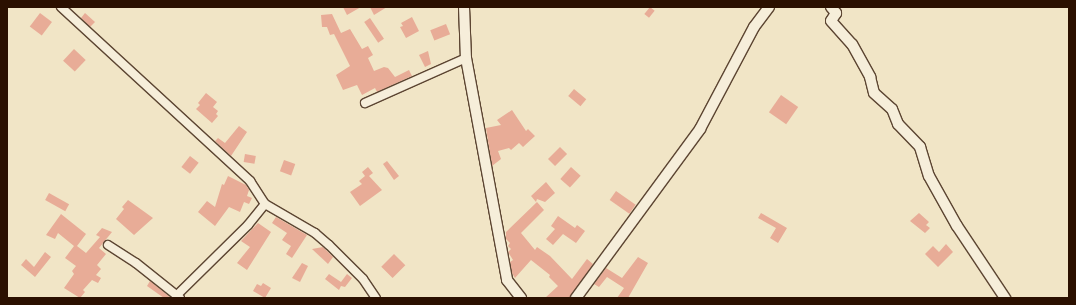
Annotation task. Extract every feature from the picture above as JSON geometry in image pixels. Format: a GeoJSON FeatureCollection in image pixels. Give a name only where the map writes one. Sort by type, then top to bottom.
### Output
{"type":"FeatureCollection","features":[{"type":"Feature","properties":{"kind":"street"},"geometry":{"type":"LineString","coordinates":[[61,7],[250,181],[265,204],[315,232],[363,279],[376,298]]}},
{"type":"Feature","properties":{"kind":"street"},"geometry":{"type":"LineString","coordinates":[[464,7],[466,58],[507,280],[522,298]]}},
{"type":"Feature","properties":{"kind":"street"},"geometry":{"type":"LineString","coordinates":[[576,298],[700,129],[754,27],[769,7]]}},
{"type":"Feature","properties":{"kind":"street"},"geometry":{"type":"LineString","coordinates":[[836,9],[831,22],[852,44],[870,77],[874,93],[892,109],[898,124],[920,147],[932,182],[978,259],[1005,298]]}},
{"type":"Feature","properties":{"kind":"street"},"geometry":{"type":"LineString","coordinates":[[365,103],[466,58]]}},
{"type":"Feature","properties":{"kind":"street"},"geometry":{"type":"LineString","coordinates":[[108,245],[178,296],[248,225],[265,204]]}},
{"type":"Feature","properties":{"kind":"building"},"geometry":{"type":"Polygon","coordinates":[[[343,7],[361,7],[347,15],[343,7]]]}},
{"type":"Feature","properties":{"kind":"building"},"geometry":{"type":"Polygon","coordinates":[[[370,7],[387,7],[374,15],[370,7]]]}},
{"type":"Feature","properties":{"kind":"building"},"geometry":{"type":"Polygon","coordinates":[[[650,7],[655,11],[649,18],[644,14],[650,7]]]}},
{"type":"Feature","properties":{"kind":"building"},"geometry":{"type":"Polygon","coordinates":[[[40,13],[52,22],[42,36],[30,27],[40,13]]]}},
{"type":"Feature","properties":{"kind":"building"},"geometry":{"type":"Polygon","coordinates":[[[85,13],[95,22],[90,27],[81,18],[85,13]]]}},
{"type":"Feature","properties":{"kind":"building"},"geometry":{"type":"Polygon","coordinates":[[[332,14],[341,33],[350,29],[362,49],[368,46],[373,55],[368,58],[374,71],[384,67],[388,68],[395,77],[409,70],[412,76],[377,92],[375,88],[362,95],[357,85],[343,90],[336,75],[350,66],[334,34],[330,35],[327,27],[322,27],[321,15],[332,14]]]}},
{"type":"Feature","properties":{"kind":"building"},"geometry":{"type":"Polygon","coordinates":[[[412,17],[419,31],[406,38],[400,27],[403,26],[401,23],[412,17]]]}},
{"type":"Feature","properties":{"kind":"building"},"geometry":{"type":"Polygon","coordinates":[[[370,18],[384,39],[378,43],[364,22],[370,18]]]}},
{"type":"Feature","properties":{"kind":"building"},"geometry":{"type":"Polygon","coordinates":[[[446,24],[450,34],[434,41],[430,30],[446,24]]]}},
{"type":"Feature","properties":{"kind":"building"},"geometry":{"type":"Polygon","coordinates":[[[74,49],[86,60],[75,72],[63,61],[74,49]]]}},
{"type":"Feature","properties":{"kind":"building"},"geometry":{"type":"Polygon","coordinates":[[[428,51],[431,64],[425,67],[419,55],[428,51]]]}},
{"type":"Feature","properties":{"kind":"building"},"geometry":{"type":"Polygon","coordinates":[[[574,89],[586,99],[580,106],[568,96],[574,89]]]}},
{"type":"Feature","properties":{"kind":"building"},"geometry":{"type":"Polygon","coordinates":[[[206,93],[217,102],[213,107],[218,111],[216,114],[218,116],[212,123],[196,109],[200,105],[198,103],[206,93]]]}},
{"type":"Feature","properties":{"kind":"building"},"geometry":{"type":"Polygon","coordinates":[[[781,95],[798,107],[786,124],[769,112],[781,95]]]}},
{"type":"Feature","properties":{"kind":"building"},"geometry":{"type":"Polygon","coordinates":[[[512,110],[526,131],[528,129],[535,136],[523,147],[519,143],[511,150],[509,148],[498,151],[501,159],[492,166],[486,128],[501,125],[497,120],[512,110]]]}},
{"type":"Feature","properties":{"kind":"building"},"geometry":{"type":"Polygon","coordinates":[[[239,126],[247,132],[231,156],[215,141],[218,138],[225,143],[239,126]]]}},
{"type":"Feature","properties":{"kind":"building"},"geometry":{"type":"Polygon","coordinates":[[[560,147],[567,154],[555,166],[548,159],[560,147]]]}},
{"type":"Feature","properties":{"kind":"building"},"geometry":{"type":"Polygon","coordinates":[[[245,154],[256,156],[254,164],[244,162],[245,154]]]}},
{"type":"Feature","properties":{"kind":"building"},"geometry":{"type":"Polygon","coordinates":[[[190,156],[199,163],[190,174],[181,167],[190,156]]]}},
{"type":"Feature","properties":{"kind":"building"},"geometry":{"type":"Polygon","coordinates":[[[284,160],[295,164],[291,175],[280,171],[284,160]]]}},
{"type":"Feature","properties":{"kind":"building"},"geometry":{"type":"Polygon","coordinates":[[[387,161],[399,176],[394,180],[383,164],[387,161]]]}},
{"type":"Feature","properties":{"kind":"building"},"geometry":{"type":"Polygon","coordinates":[[[368,167],[373,173],[369,176],[382,190],[360,206],[350,192],[362,184],[359,181],[365,176],[362,172],[368,167]]]}},
{"type":"Feature","properties":{"kind":"building"},"geometry":{"type":"Polygon","coordinates":[[[571,167],[581,176],[570,188],[560,179],[571,167]]]}},
{"type":"Feature","properties":{"kind":"building"},"geometry":{"type":"Polygon","coordinates":[[[228,176],[246,185],[249,190],[247,196],[252,198],[249,204],[244,202],[240,212],[229,207],[215,226],[198,212],[207,201],[215,207],[222,184],[224,185],[228,176]]]}},
{"type":"Feature","properties":{"kind":"building"},"geometry":{"type":"Polygon","coordinates":[[[546,182],[555,193],[545,202],[537,199],[536,202],[531,196],[546,182]]]}},
{"type":"Feature","properties":{"kind":"building"},"geometry":{"type":"Polygon","coordinates":[[[616,191],[636,205],[629,214],[610,200],[616,191]]]}},
{"type":"Feature","properties":{"kind":"building"},"geometry":{"type":"Polygon","coordinates":[[[49,193],[69,204],[65,211],[45,200],[49,193]]]}},
{"type":"Feature","properties":{"kind":"building"},"geometry":{"type":"Polygon","coordinates":[[[128,200],[153,218],[134,235],[116,219],[124,209],[122,207],[128,200]]]}},
{"type":"Feature","properties":{"kind":"building"},"geometry":{"type":"Polygon","coordinates":[[[537,202],[544,210],[521,233],[535,250],[537,247],[550,256],[572,279],[587,259],[593,264],[570,298],[545,298],[558,286],[549,277],[550,275],[531,260],[515,278],[512,273],[510,262],[513,260],[508,252],[511,249],[508,246],[510,243],[506,239],[506,232],[537,202]]]}},
{"type":"Feature","properties":{"kind":"building"},"geometry":{"type":"Polygon","coordinates":[[[761,213],[787,228],[778,243],[770,238],[776,228],[758,218],[761,213]]]}},
{"type":"Feature","properties":{"kind":"building"},"geometry":{"type":"Polygon","coordinates":[[[919,213],[929,222],[926,225],[930,228],[925,233],[910,221],[919,213]]]}},
{"type":"Feature","properties":{"kind":"building"},"geometry":{"type":"Polygon","coordinates":[[[61,214],[86,234],[77,246],[86,253],[100,237],[96,235],[102,228],[112,232],[99,248],[106,254],[97,265],[101,269],[96,275],[101,278],[98,283],[92,280],[83,290],[85,292],[80,298],[64,288],[74,274],[72,271],[76,266],[65,258],[74,246],[58,233],[55,239],[46,235],[61,214]]]}},
{"type":"Feature","properties":{"kind":"building"},"geometry":{"type":"Polygon","coordinates":[[[558,216],[575,228],[577,225],[585,231],[576,243],[563,234],[553,245],[546,239],[555,229],[551,226],[558,216]]]}},
{"type":"Feature","properties":{"kind":"building"},"geometry":{"type":"Polygon","coordinates":[[[276,217],[307,235],[292,258],[286,254],[291,246],[282,240],[287,233],[272,223],[276,217]]]}},
{"type":"Feature","properties":{"kind":"building"},"geometry":{"type":"Polygon","coordinates":[[[258,223],[271,232],[247,270],[237,263],[250,247],[241,241],[258,223]]]}},
{"type":"Feature","properties":{"kind":"building"},"geometry":{"type":"Polygon","coordinates":[[[946,244],[953,252],[938,267],[925,254],[933,246],[939,252],[946,244]]]}},
{"type":"Feature","properties":{"kind":"building"},"geometry":{"type":"Polygon","coordinates":[[[323,247],[333,257],[328,264],[312,249],[323,247]]]}},
{"type":"Feature","properties":{"kind":"building"},"geometry":{"type":"Polygon","coordinates":[[[45,252],[51,257],[35,277],[21,265],[26,259],[34,267],[45,252]]]}},
{"type":"Feature","properties":{"kind":"building"},"geometry":{"type":"Polygon","coordinates":[[[394,254],[405,265],[393,278],[381,267],[394,254]]]}},
{"type":"Feature","properties":{"kind":"building"},"geometry":{"type":"Polygon","coordinates":[[[638,257],[648,263],[628,298],[617,298],[624,288],[607,277],[599,287],[594,284],[606,268],[622,278],[638,257]]]}},
{"type":"Feature","properties":{"kind":"building"},"geometry":{"type":"Polygon","coordinates":[[[302,263],[308,266],[300,282],[292,278],[302,263]]]}},
{"type":"Feature","properties":{"kind":"building"},"geometry":{"type":"Polygon","coordinates":[[[329,274],[341,282],[347,274],[352,278],[345,287],[341,286],[339,290],[325,279],[329,274]]]}},
{"type":"Feature","properties":{"kind":"building"},"geometry":{"type":"Polygon","coordinates":[[[150,281],[171,298],[164,298],[147,286],[150,281]]]}},
{"type":"Feature","properties":{"kind":"building"},"geometry":{"type":"Polygon","coordinates":[[[263,283],[271,288],[265,298],[253,291],[257,284],[261,286],[263,283]]]}}]}
